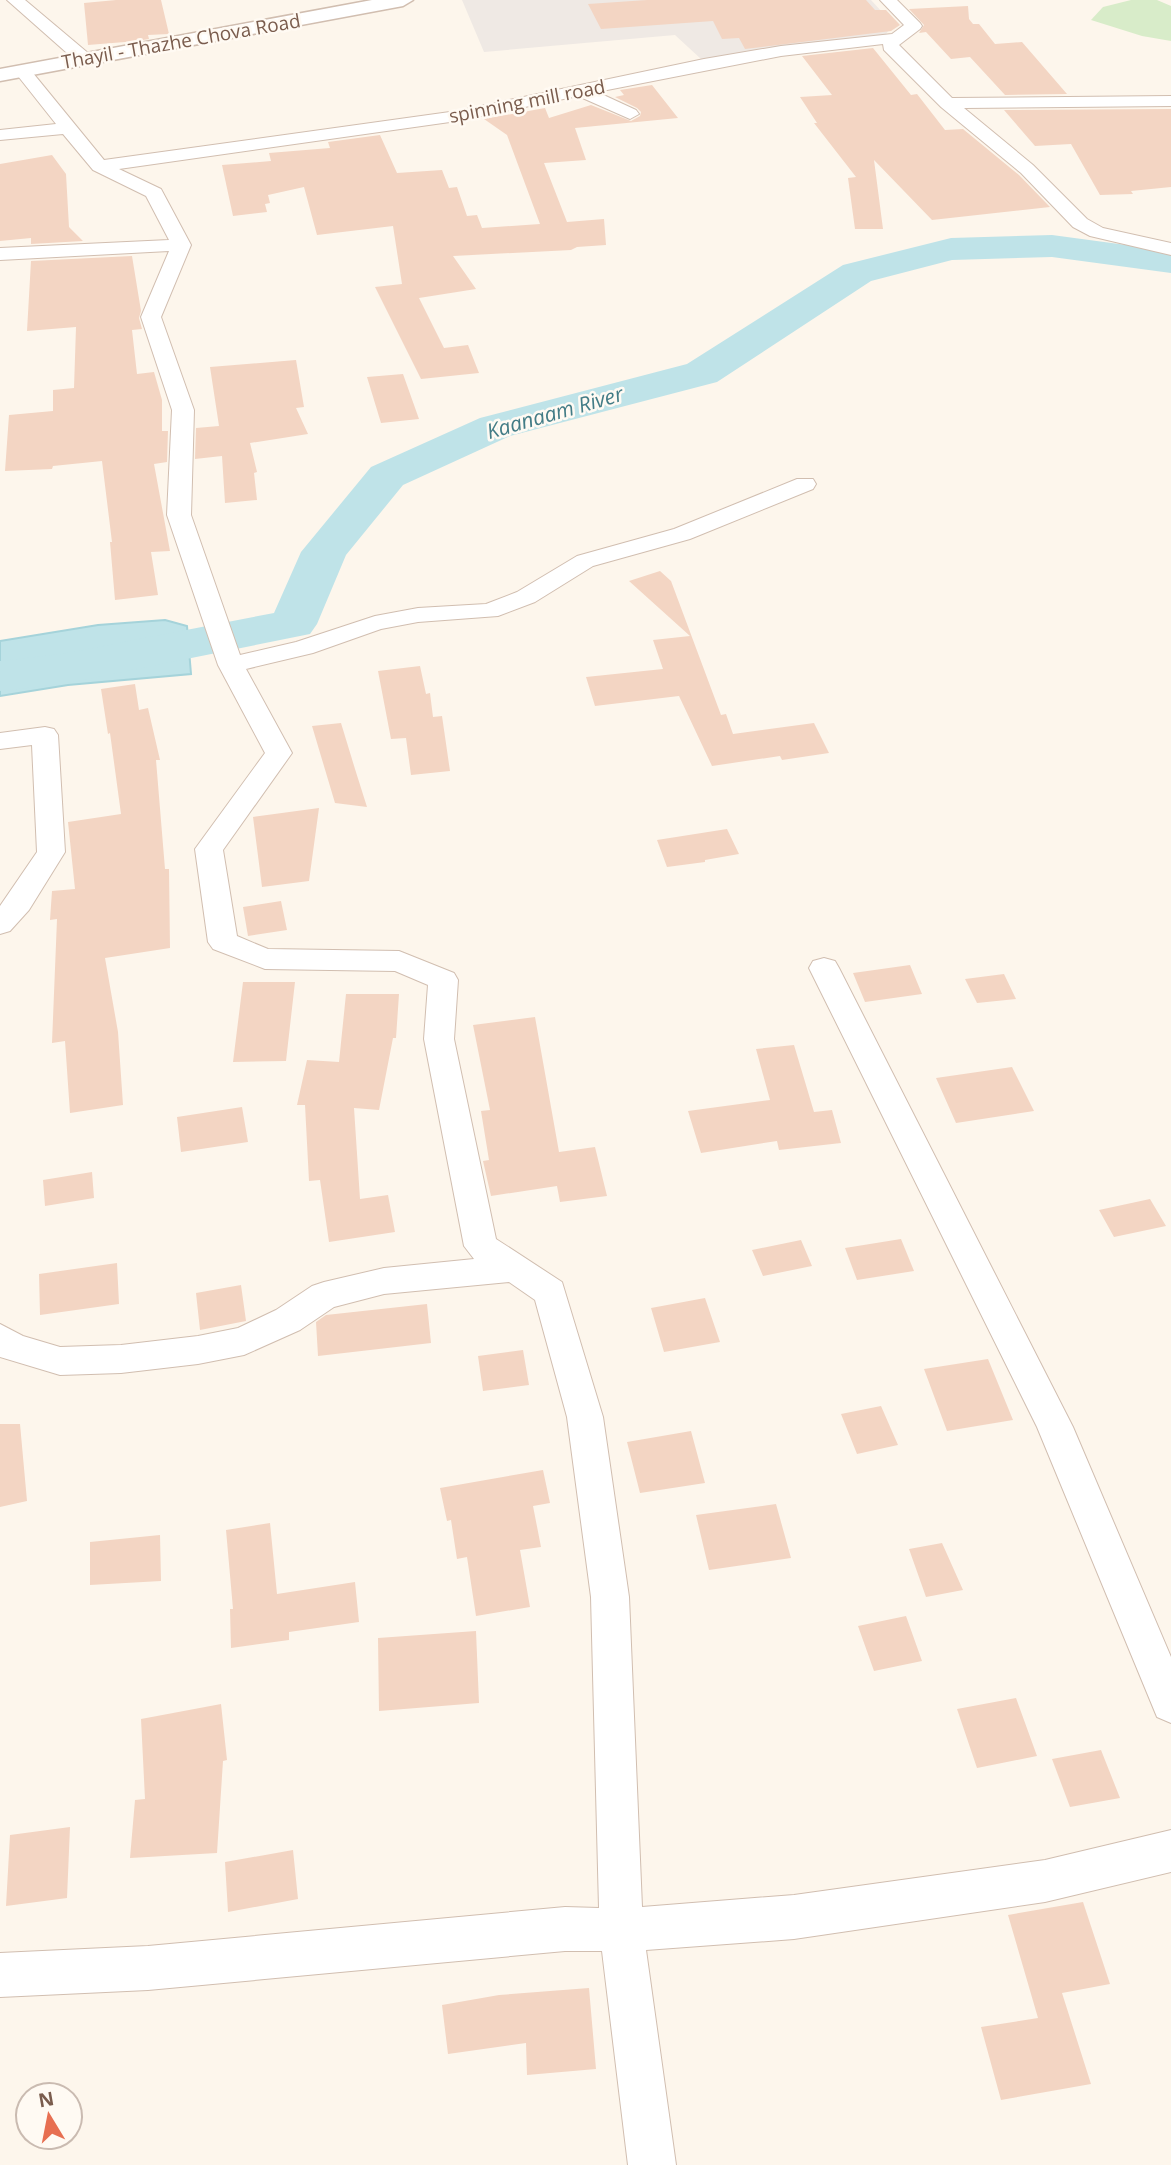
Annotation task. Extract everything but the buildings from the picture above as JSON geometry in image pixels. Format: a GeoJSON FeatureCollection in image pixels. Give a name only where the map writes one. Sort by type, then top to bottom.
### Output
{"type":"FeatureCollection","features":[{"type":"Feature","properties":{"kind":"street"},"geometry":{"type":"LineString","coordinates":[[15,0],[82,57]]}},
{"type":"Feature","properties":{"kind":"street","name":"Thayil - Thazhe Chova Road"},"geometry":{"type":"LineString","coordinates":[[0,75],[377,2],[403,0]]}},
{"type":"Feature","properties":{"kind":"street"},"geometry":{"type":"LineString","coordinates":[[888,0],[914,26],[895,38],[890,46],[947,103],[1027,169],[1080,223],[1097,232],[1171,249]]}},
{"type":"Feature","properties":{"kind":"street","name":"spinning mill road"},"geometry":{"type":"LineString","coordinates":[[99,166],[457,116],[768,53],[895,38]]}},
{"type":"Feature","properties":{"kind":"street"},"geometry":{"type":"LineString","coordinates":[[22,71],[99,166],[154,193],[181,245]]}},
{"type":"Feature","properties":{"kind":"street"},"geometry":{"type":"LineString","coordinates":[[580,90],[630,114]]}},
{"type":"Feature","properties":{"kind":"street"},"geometry":{"type":"LineString","coordinates":[[947,103],[1171,101]]}},
{"type":"Feature","properties":{"kind":"street"},"geometry":{"type":"LineString","coordinates":[[0,135],[66,128]]}},
{"type":"Feature","properties":{"kind":"street"},"geometry":{"type":"LineString","coordinates":[[0,254],[181,245]]}},
{"type":"Feature","properties":{"kind":"street"},"geometry":{"type":"LineString","coordinates":[[181,245],[151,317],[183,410],[178,515],[231,665],[279,753],[209,849],[223,942],[265,959],[398,961],[443,980],[439,1040],[481,1246],[550,1292],[585,1417],[610,1597],[621,1930],[652,2165]]}},
{"type":"Feature","properties":{"kind":"street"},"geometry":{"type":"LineString","coordinates":[[231,665],[304,648],[375,623],[418,615],[489,611],[526,597],[585,561],[682,534],[805,484]]}},
{"type":"Feature","properties":{"kind":"street"},"geometry":{"type":"LineString","coordinates":[[0,741],[45,735],[51,825],[51,852],[19,903],[0,924]]}},
{"type":"Feature","properties":{"kind":"street"},"geometry":{"type":"LineString","coordinates":[[824,968],[1055,1427],[1171,1704]]}},
{"type":"Feature","properties":{"kind":"street"},"geometry":{"type":"LineString","coordinates":[[0,1338],[12,1346],[60,1361],[121,1359],[198,1350],[244,1341],[288,1320],[324,1296],[384,1282],[514,1268]]}},
{"type":"Feature","properties":{"kind":"street"},"geometry":{"type":"LineString","coordinates":[[0,1975],[148,1968],[565,1929],[621,1930],[807,1915],[1045,1881],[1171,1851]]}},
{"type":"Feature","properties":{"kind":"shaded area"},"geometry":{"type":"Polygon","coordinates":[[[462,0],[871,0],[894,25],[884,36],[701,59],[675,35],[484,52],[462,0]]]}},
{"type":"Feature","properties":{"kind":"green space"},"geometry":{"type":"Polygon","coordinates":[[[1131,0],[1157,0],[1171,6],[1171,41],[1142,36],[1091,20],[1103,7],[1131,0]]]}},
{"type":"Feature","properties":{"kind":"water"},"geometry":{"type":"Polygon","coordinates":[[[165,620],[187,626],[191,674],[68,685],[0,696],[0,641],[98,625],[165,620]]]}},
{"type":"Feature","properties":{"kind":"waterway","name":"Kaanaam River"},"geometry":{"type":"LineString","coordinates":[[0,676],[62,669],[293,624],[324,552],[387,476],[495,427],[702,373],[857,273],[951,249],[1052,246],[1171,262]]}}]}
